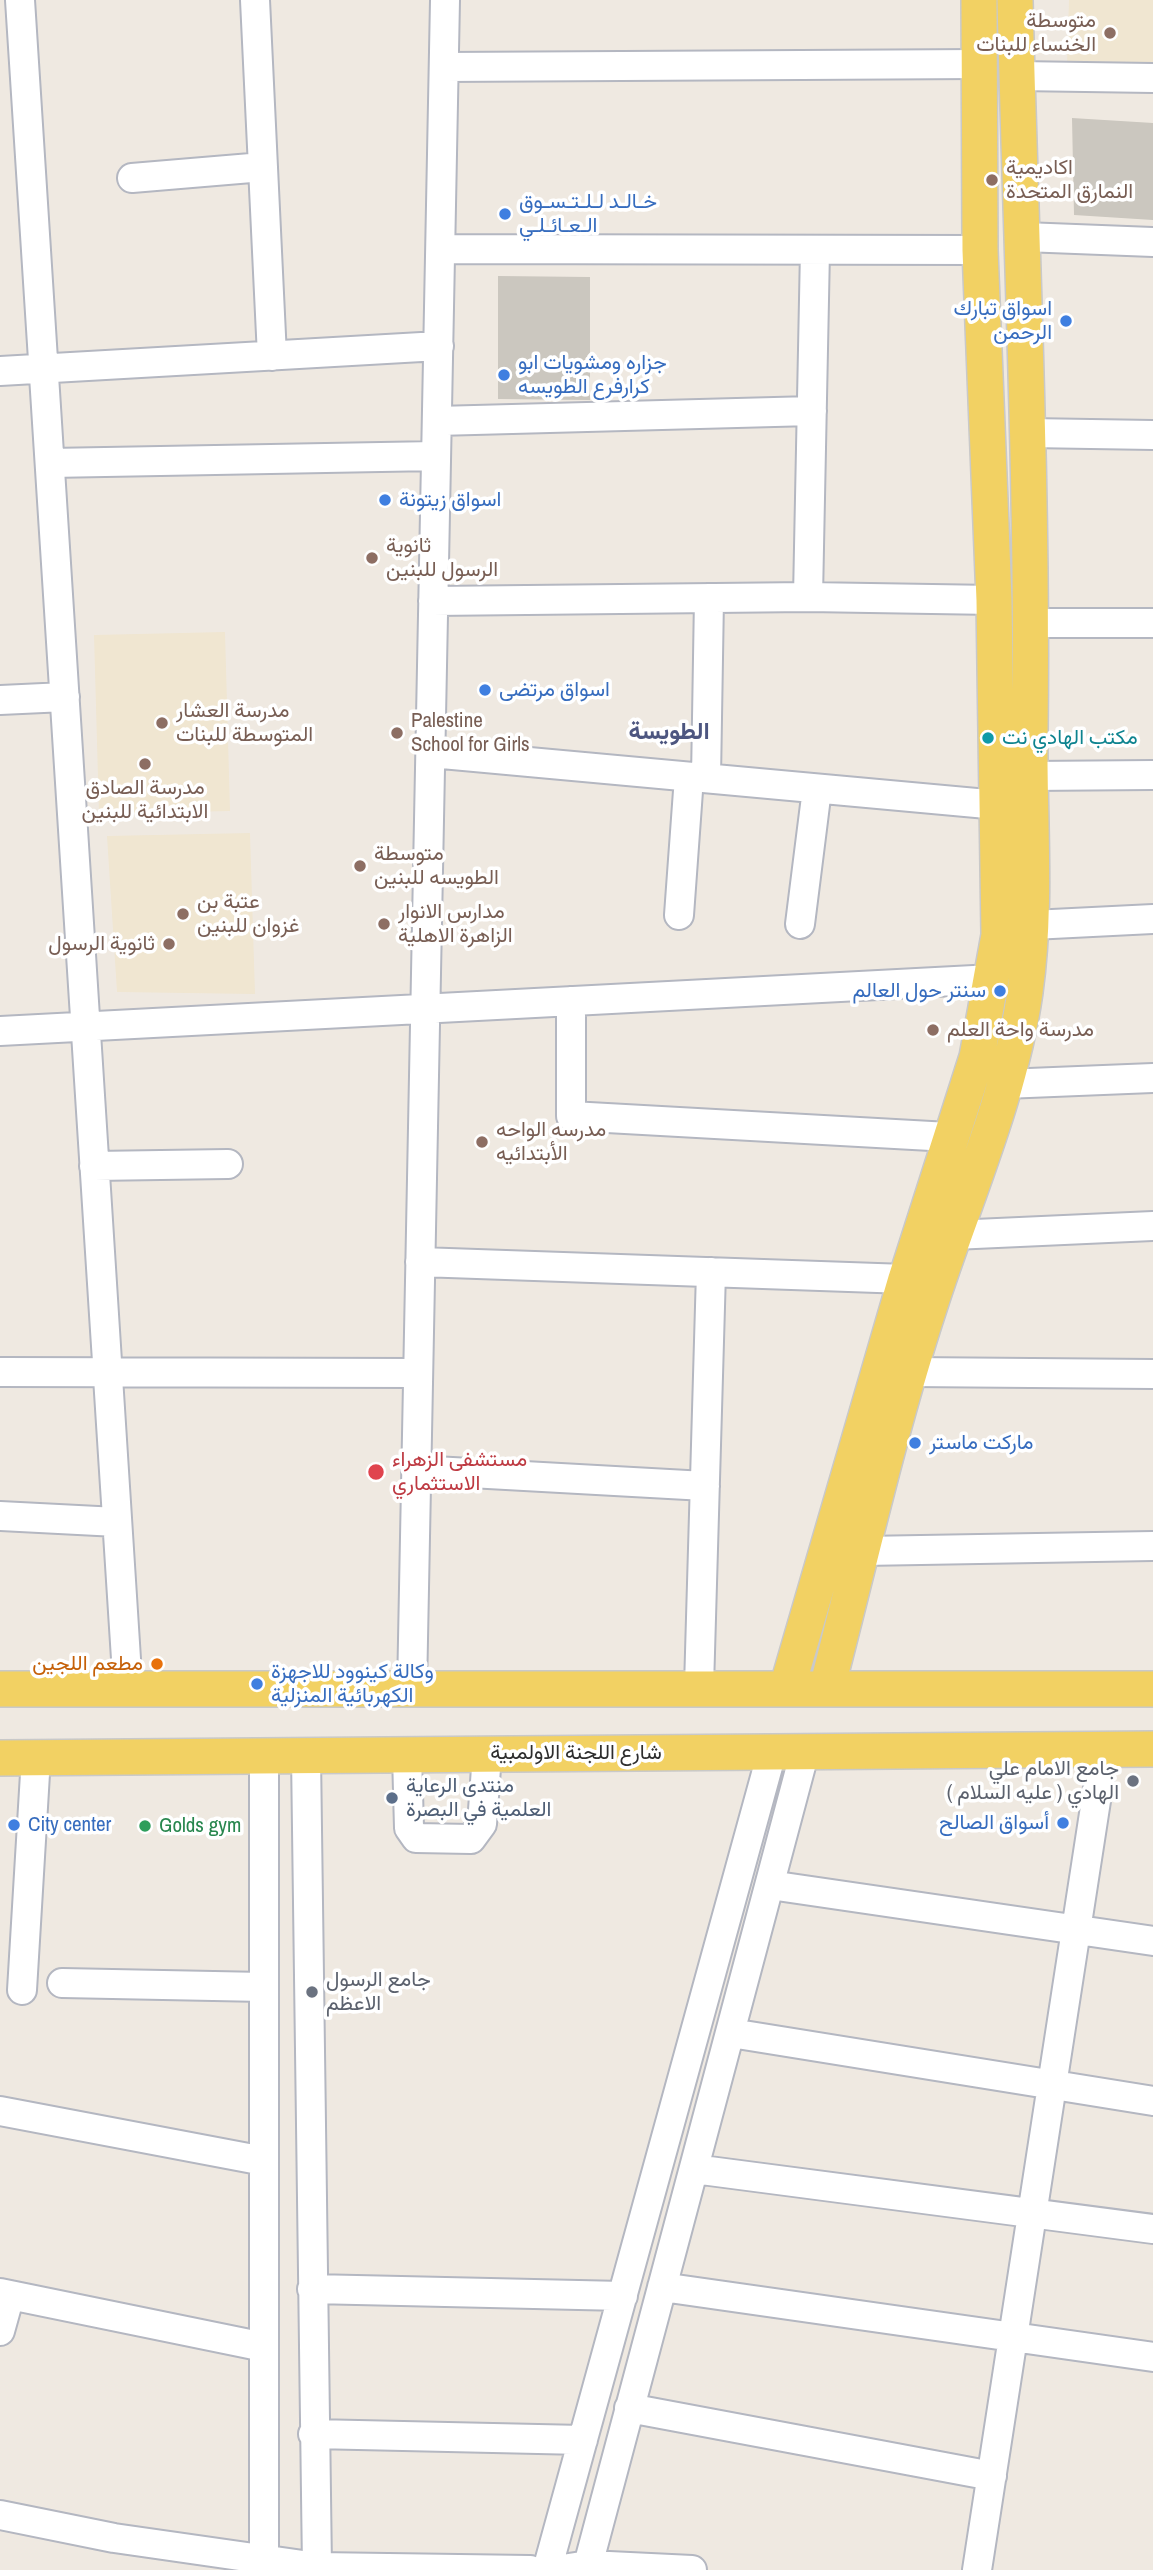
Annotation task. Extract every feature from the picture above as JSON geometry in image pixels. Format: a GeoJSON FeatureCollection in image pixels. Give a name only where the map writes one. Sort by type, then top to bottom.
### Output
{"type":"FeatureCollection","features":[{"type":"Feature","properties":{"kind":"main road"},"geometry":{"type":"LineString","coordinates":[[787,1688],[906,1279],[949,1137],[977,1057],[999,935],[994,600],[980,250],[979,0]]}},
{"type":"Feature","properties":{"kind":"main road"},"geometry":{"type":"LineString","coordinates":[[827,1688],[910,1372],[1007,1075],[1025,995],[1032,925],[1032,623],[1016,0]]}},
{"type":"Feature","properties":{"kind":"main road"},"geometry":{"type":"LineString","coordinates":[[988,457],[1029,446]]}},
{"type":"Feature","properties":{"kind":"main road"},"geometry":{"type":"LineString","coordinates":[[977,1057],[1007,1075]]}},
{"type":"Feature","properties":{"kind":"main road"},"geometry":{"type":"LineString","coordinates":[[0,1689],[1153,1689]]}},
{"type":"Feature","properties":{"kind":"main road","name":"شارع اللجنة الاولمبية"},"geometry":{"type":"LineString","coordinates":[[0,1758],[1153,1749]]}},
{"type":"Feature","properties":{"kind":"street"},"geometry":{"type":"LineString","coordinates":[[20,0],[12,48],[44,368],[128,1690]]}},
{"type":"Feature","properties":{"kind":"street"},"geometry":{"type":"LineString","coordinates":[[256,0],[272,356]]}},
{"type":"Feature","properties":{"kind":"street"},"geometry":{"type":"LineString","coordinates":[[412,1690],[445,0]]}},
{"type":"Feature","properties":{"kind":"street"},"geometry":{"type":"LineString","coordinates":[[444,67],[979,64]]}},
{"type":"Feature","properties":{"kind":"street"},"geometry":{"type":"LineString","coordinates":[[1017,76],[1153,78]]}},
{"type":"Feature","properties":{"kind":"street"},"geometry":{"type":"LineString","coordinates":[[132,178],[263,167]]}},
{"type":"Feature","properties":{"kind":"street"},"geometry":{"type":"LineString","coordinates":[[1024,237],[1153,242]]}},
{"type":"Feature","properties":{"kind":"street"},"geometry":{"type":"LineString","coordinates":[[440,249],[980,250]]}},
{"type":"Feature","properties":{"kind":"street"},"geometry":{"type":"LineString","coordinates":[[808,597],[815,250]]}},
{"type":"Feature","properties":{"kind":"street"},"geometry":{"type":"LineString","coordinates":[[0,371],[439,346]]}},
{"type":"Feature","properties":{"kind":"street"},"geometry":{"type":"LineString","coordinates":[[437,421],[812,411]]}},
{"type":"Feature","properties":{"kind":"street"},"geometry":{"type":"LineString","coordinates":[[1029,446],[1153,435]]}},
{"type":"Feature","properties":{"kind":"street"},"geometry":{"type":"LineString","coordinates":[[50,463],[436,456]]}},
{"type":"Feature","properties":{"kind":"street"},"geometry":{"type":"LineString","coordinates":[[433,601],[808,597],[994,600]]}},
{"type":"Feature","properties":{"kind":"street"},"geometry":{"type":"LineString","coordinates":[[678,915],[697,778],[709,598]]}},
{"type":"Feature","properties":{"kind":"street"},"geometry":{"type":"LineString","coordinates":[[1032,623],[1153,623]]}},
{"type":"Feature","properties":{"kind":"street"},"geometry":{"type":"LineString","coordinates":[[0,700],[65,697]]}},
{"type":"Feature","properties":{"kind":"street"},"geometry":{"type":"LineString","coordinates":[[431,753],[998,806]]}},
{"type":"Feature","properties":{"kind":"street"},"geometry":{"type":"LineString","coordinates":[[1030,776],[1153,775]]}},
{"type":"Feature","properties":{"kind":"street"},"geometry":{"type":"LineString","coordinates":[[800,924],[817,789]]}},
{"type":"Feature","properties":{"kind":"street"},"geometry":{"type":"LineString","coordinates":[[1032,925],[1153,919]]}},
{"type":"Feature","properties":{"kind":"street"},"geometry":{"type":"LineString","coordinates":[[0,1031],[993,979]]}},
{"type":"Feature","properties":{"kind":"street"},"geometry":{"type":"LineString","coordinates":[[571,1001],[571,1116],[949,1137]]}},
{"type":"Feature","properties":{"kind":"street"},"geometry":{"type":"LineString","coordinates":[[1007,1075],[1153,1078]]}},
{"type":"Feature","properties":{"kind":"street"},"geometry":{"type":"LineString","coordinates":[[94,1166],[228,1164]]}},
{"type":"Feature","properties":{"kind":"street"},"geometry":{"type":"LineString","coordinates":[[953,1236],[1153,1226]]}},
{"type":"Feature","properties":{"kind":"street"},"geometry":{"type":"LineString","coordinates":[[420,1262],[906,1279]]}},
{"type":"Feature","properties":{"kind":"street"},"geometry":{"type":"LineString","coordinates":[[699,1687],[711,1272]]}},
{"type":"Feature","properties":{"kind":"street"},"geometry":{"type":"LineString","coordinates":[[0,1372],[418,1373]]}},
{"type":"Feature","properties":{"kind":"street"},"geometry":{"type":"LineString","coordinates":[[910,1372],[1153,1374]]}},
{"type":"Feature","properties":{"kind":"street"},"geometry":{"type":"LineString","coordinates":[[416,1470],[705,1486]]}},
{"type":"Feature","properties":{"kind":"street"},"geometry":{"type":"LineString","coordinates":[[0,1516],[117,1522]]}},
{"type":"Feature","properties":{"kind":"street"},"geometry":{"type":"LineString","coordinates":[[863,1550],[1153,1546]]}},
{"type":"Feature","properties":{"kind":"street"},"geometry":{"type":"LineString","coordinates":[[977,2570],[1104,1749]]}},
{"type":"Feature","properties":{"kind":"street"},"geometry":{"type":"LineString","coordinates":[[565,2569],[629,2409],[770,1885],[789,1751]]}},
{"type":"Feature","properties":{"kind":"street"},"geometry":{"type":"LineString","coordinates":[[565,2569],[583,2440],[703,2003],[789,1751]]}},
{"type":"Feature","properties":{"kind":"street"},"geometry":{"type":"LineString","coordinates":[[407,1755],[409,1828],[416,1838],[471,1839],[482,1824],[486,1754]]}},
{"type":"Feature","properties":{"kind":"street"},"geometry":{"type":"LineString","coordinates":[[306,1755],[313,2434],[317,2567]]}},
{"type":"Feature","properties":{"kind":"street"},"geometry":{"type":"LineString","coordinates":[[264,1756],[264,2560]]}},
{"type":"Feature","properties":{"kind":"street"},"geometry":{"type":"LineString","coordinates":[[22,1990],[36,1758]]}},
{"type":"Feature","properties":{"kind":"street"},"geometry":{"type":"LineString","coordinates":[[770,1885],[1153,1941]]}},
{"type":"Feature","properties":{"kind":"street"},"geometry":{"type":"LineString","coordinates":[[62,1983],[264,1987]]}},
{"type":"Feature","properties":{"kind":"street"},"geometry":{"type":"LineString","coordinates":[[703,2003],[733,2022],[1052,2086],[1153,2101]]}},
{"type":"Feature","properties":{"kind":"street"},"geometry":{"type":"LineString","coordinates":[[0,2110],[264,2161]]}},
{"type":"Feature","properties":{"kind":"street"},"geometry":{"type":"LineString","coordinates":[[694,2169],[1033,2211],[1153,2229]]}},
{"type":"Feature","properties":{"kind":"street"},"geometry":{"type":"LineString","coordinates":[[662,2287],[1153,2357]]}},
{"type":"Feature","properties":{"kind":"street"},"geometry":{"type":"LineString","coordinates":[[312,2289],[623,2296]]}},
{"type":"Feature","properties":{"kind":"street"},"geometry":{"type":"LineString","coordinates":[[0,2331],[5,2294],[264,2347]]}},
{"type":"Feature","properties":{"kind":"street"},"geometry":{"type":"LineString","coordinates":[[629,2409],[992,2476]]}},
{"type":"Feature","properties":{"kind":"street"},"geometry":{"type":"LineString","coordinates":[[313,2434],[583,2440]]}},
{"type":"Feature","properties":{"kind":"street"},"geometry":{"type":"LineString","coordinates":[[0,2515],[114,2538],[317,2567],[530,2570]]}},
{"type":"Feature","properties":{"kind":"street"},"geometry":{"type":"LineString","coordinates":[[565,2569],[692,2570]]}},
{"type":"Feature","properties":{"kind":"shaded area","name":"متوسطة الخنساء للبنات"},"geometry":{"type":"Polygon","coordinates":[[[1069,0],[1153,0],[1153,69],[1067,66],[1069,0]]]}},
{"type":"Feature","properties":{"kind":"shaded area","name":"مدرسة العشار المتوسطة للبنات"},"geometry":{"type":"Polygon","coordinates":[[[225,632],[230,811],[99,814],[94,635],[225,632]]]}},
{"type":"Feature","properties":{"kind":"shaded area","name":"عتبة بن غزوان للبنين"},"geometry":{"type":"Polygon","coordinates":[[[250,833],[255,994],[117,992],[107,836],[250,833]]]}},
{"type":"Feature","properties":{"kind":"building"},"geometry":{"type":"Polygon","coordinates":[[[1072,118],[1153,123],[1153,220],[1074,215],[1072,118]]]}},
{"type":"Feature","properties":{"kind":"building"},"geometry":{"type":"Polygon","coordinates":[[[498,276],[590,277],[590,400],[498,399],[498,276]]]}},
{"type":"Feature","properties":{"kind":"place","name":"متوسطة الخنساء للبنات"},"geometry":{"type":"Point","coordinates":[1110,33]}},
{"type":"Feature","properties":{"kind":"place","name":"اكاديمية النمارق المتحدة"},"geometry":{"type":"Point","coordinates":[992,180]}},
{"type":"Feature","properties":{"kind":"place","name":"خـالـد لـلـتـسـوق الـعـائـلـي"},"geometry":{"type":"Point","coordinates":[505,214]}},
{"type":"Feature","properties":{"kind":"place","name":"اسواق تبارك الرحمن"},"geometry":{"type":"Point","coordinates":[1066,321]}},
{"type":"Feature","properties":{"kind":"place","name":"جزاره ومشويات ابو كرارفرع الطويسه"},"geometry":{"type":"Point","coordinates":[504,375]}},
{"type":"Feature","properties":{"kind":"place","name":"اسواق زيتونة"},"geometry":{"type":"Point","coordinates":[385,500]}},
{"type":"Feature","properties":{"kind":"place","name":"ثانوية الرسول للبنين"},"geometry":{"type":"Point","coordinates":[372,558]}},
{"type":"Feature","properties":{"kind":"place","name":"اسواق مرتضى"},"geometry":{"type":"Point","coordinates":[485,690]}},
{"type":"Feature","properties":{"kind":"place","name":"مدرسة العشار المتوسطة للبنات"},"geometry":{"type":"Point","coordinates":[162,723]}},
{"type":"Feature","properties":{"kind":"place","name":"Palestine School for Girls"},"geometry":{"type":"Point","coordinates":[397,733]}},
{"type":"Feature","properties":{"kind":"place","name":"مكتب الهادي نت"},"geometry":{"type":"Point","coordinates":[988,738]}},
{"type":"Feature","properties":{"kind":"place","name":"مدرسة الصادق الابتدائية للبنين"},"geometry":{"type":"Point","coordinates":[145,764]}},
{"type":"Feature","properties":{"kind":"place","name":"متوسطة الطويسه للبنين"},"geometry":{"type":"Point","coordinates":[360,866]}},
{"type":"Feature","properties":{"kind":"place","name":"عتبة بن غزوان للبنين"},"geometry":{"type":"Point","coordinates":[183,914]}},
{"type":"Feature","properties":{"kind":"place","name":"مدارس الانوار الزاهرة الاهلية"},"geometry":{"type":"Point","coordinates":[384,924]}},
{"type":"Feature","properties":{"kind":"place","name":"ثانوية الرسول"},"geometry":{"type":"Point","coordinates":[169,944]}},
{"type":"Feature","properties":{"kind":"place","name":"سنتر حول العالم"},"geometry":{"type":"Point","coordinates":[1000,991]}},
{"type":"Feature","properties":{"kind":"place","name":"مدرسة واحة العلم"},"geometry":{"type":"Point","coordinates":[933,1030]}},
{"type":"Feature","properties":{"kind":"place","name":"مدرسه الواحه الأبتدائيه"},"geometry":{"type":"Point","coordinates":[482,1142]}},
{"type":"Feature","properties":{"kind":"place","name":"ماركت ماستر"},"geometry":{"type":"Point","coordinates":[915,1443]}},
{"type":"Feature","properties":{"kind":"place","name":"مستشفى الزهراء الاستثماري"},"geometry":{"type":"Point","coordinates":[376,1472]}},
{"type":"Feature","properties":{"kind":"place","name":"مطعم اللجين"},"geometry":{"type":"Point","coordinates":[157,1664]}},
{"type":"Feature","properties":{"kind":"place","name":"وكالة كينوود للاجهزة الكهربائية المنزلية"},"geometry":{"type":"Point","coordinates":[257,1684]}},
{"type":"Feature","properties":{"kind":"place","name":"جامع الامام علي الهادي ( عليه السلام )"},"geometry":{"type":"Point","coordinates":[1133,1781]}},
{"type":"Feature","properties":{"kind":"place","name":"منتدى الرعاية العلمية في البصرة"},"geometry":{"type":"Point","coordinates":[392,1798]}},
{"type":"Feature","properties":{"kind":"place","name":"أسواق الصالح"},"geometry":{"type":"Point","coordinates":[1063,1823]}},
{"type":"Feature","properties":{"kind":"place","name":"City center"},"geometry":{"type":"Point","coordinates":[14,1825]}},
{"type":"Feature","properties":{"kind":"place","name":"Golds gym"},"geometry":{"type":"Point","coordinates":[145,1826]}},
{"type":"Feature","properties":{"kind":"place","name":"جامع الرسول الاعظم"},"geometry":{"type":"Point","coordinates":[312,1992]}},
{"type":"Feature","properties":{"kind":"district","name":"الطويسة"},"geometry":{"type":"Point","coordinates":[669,733]}}]}
